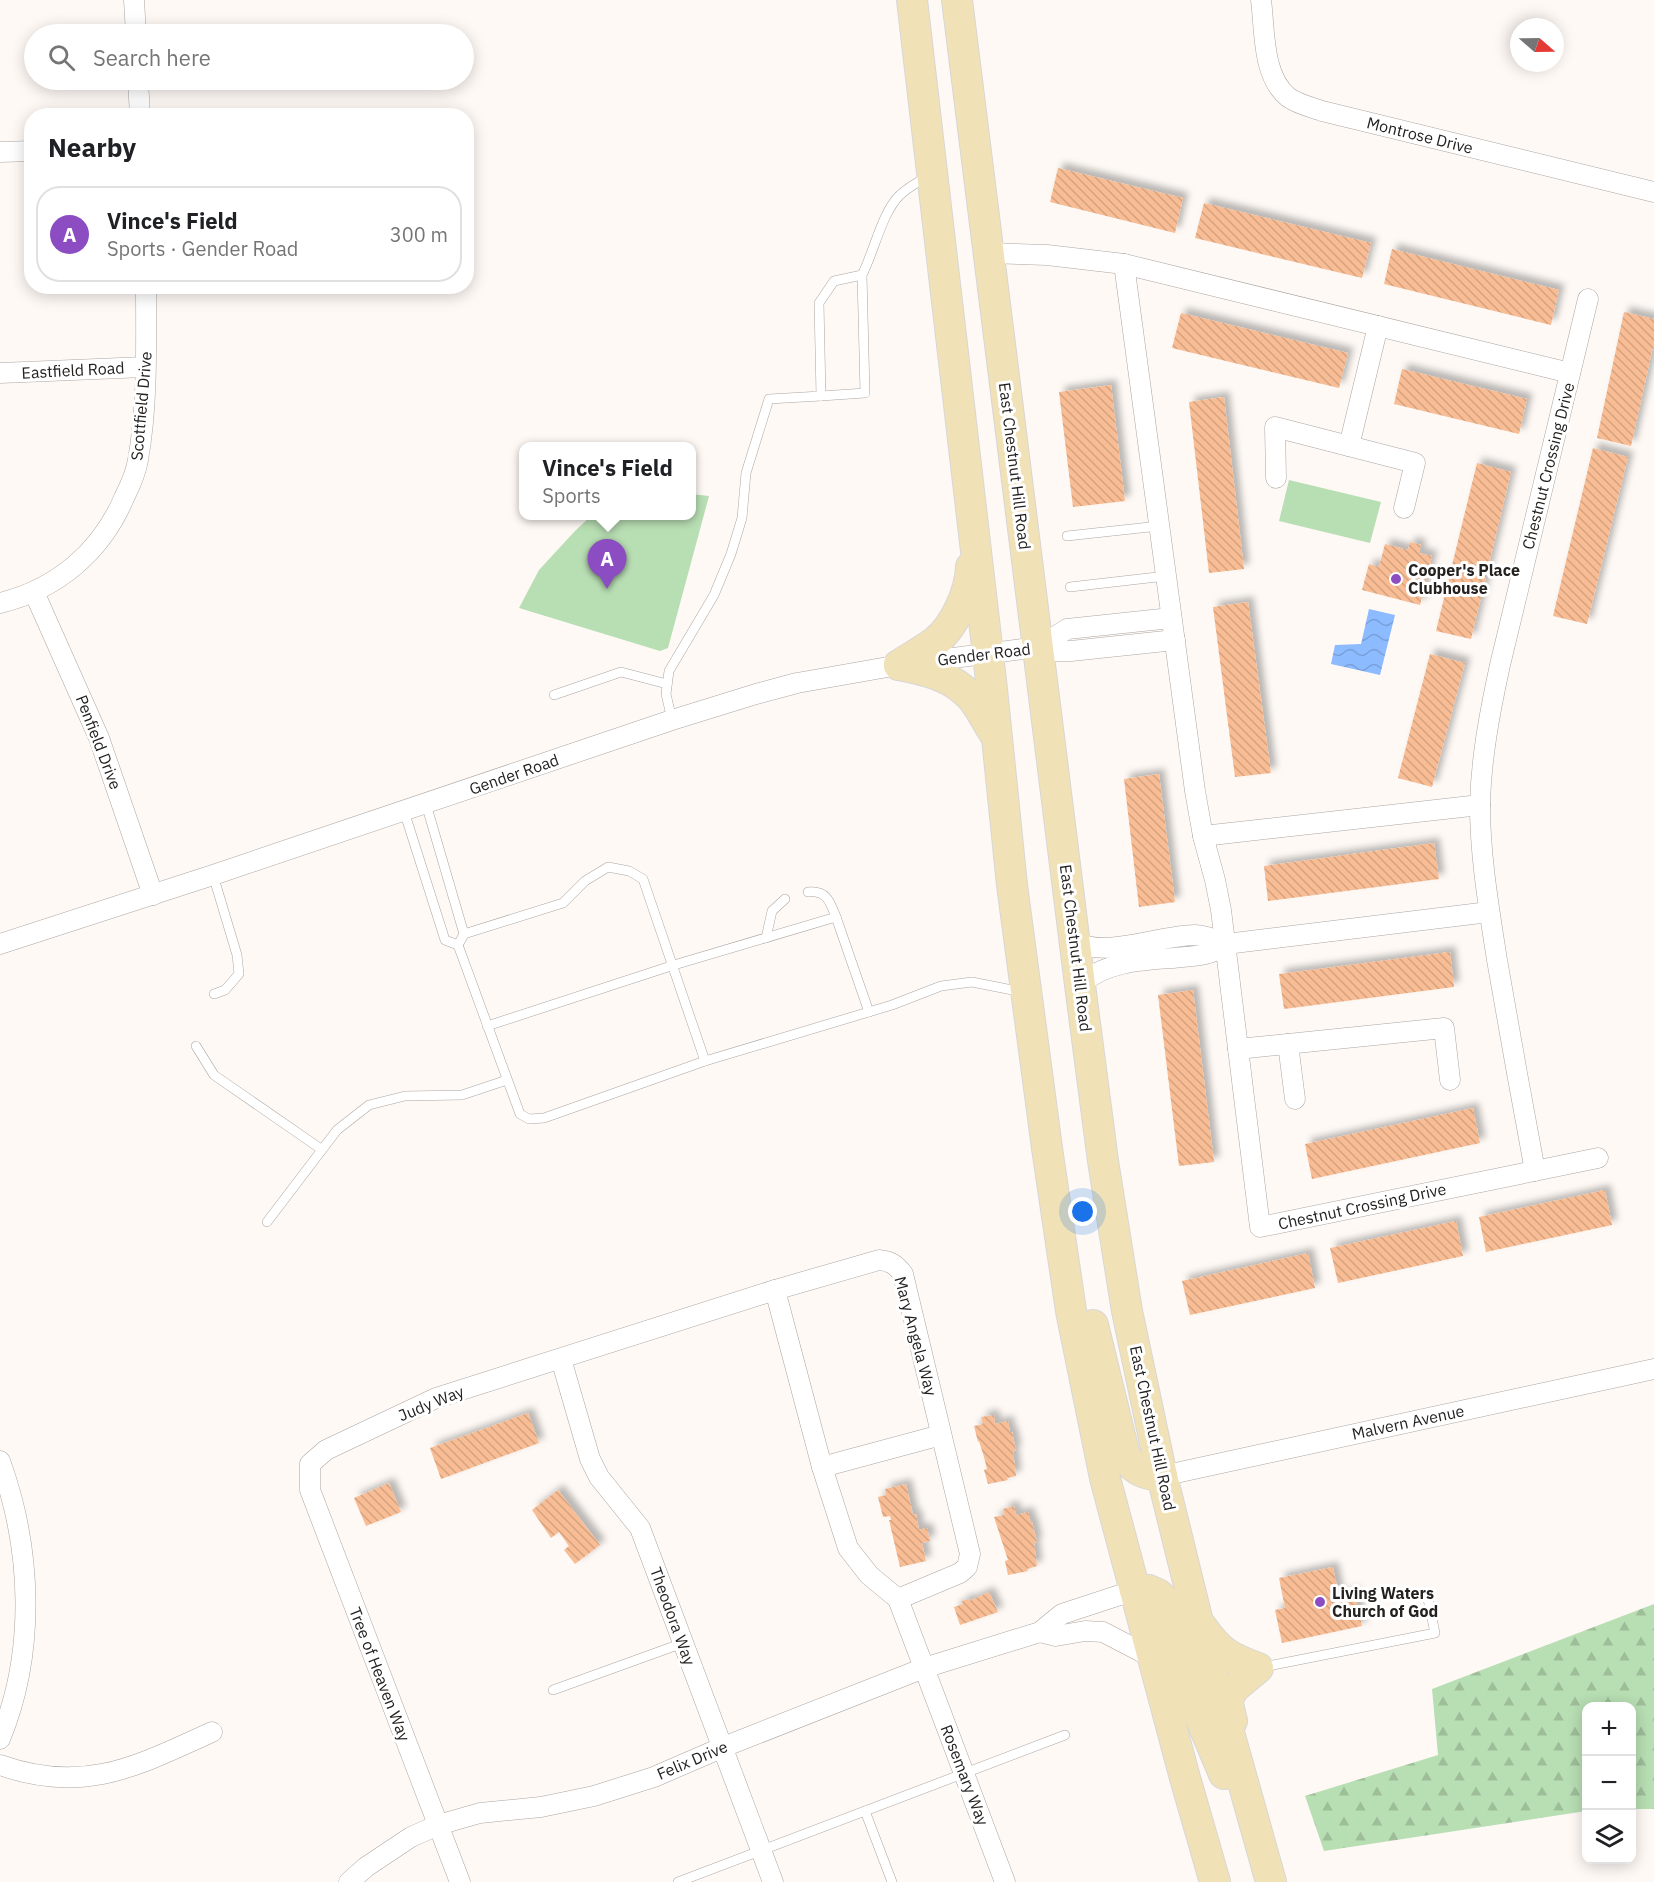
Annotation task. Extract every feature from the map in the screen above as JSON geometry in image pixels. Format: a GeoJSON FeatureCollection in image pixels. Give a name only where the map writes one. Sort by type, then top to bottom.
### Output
{"type":"FeatureCollection","features":[{"type":"Feature","properties":{"kind":"main road"},"geometry":{"type":"LineString","coordinates":[[912,0],[1012,885],[1071,1311],[1105,1478],[1215,1882]]}},
{"type":"Feature","properties":{"kind":"main road","name":"East Chestnut Hill Road"},"geometry":{"type":"LineString","coordinates":[[957,0],[1080,985],[1103,1161],[1127,1311],[1162,1476],[1198,1622],[1271,1882]]}},
{"type":"Feature","properties":{"kind":"main road"},"geometry":{"type":"LineString","coordinates":[[899,665],[936,641],[947,630],[962,602],[970,574],[972,525]]}},
{"type":"Feature","properties":{"kind":"main road"},"geometry":{"type":"LineString","coordinates":[[899,665],[927,670],[956,684],[971,698],[997,738]]}},
{"type":"Feature","properties":{"kind":"main road"},"geometry":{"type":"LineString","coordinates":[[1055,1206],[1074,1248],[1125,1456],[1131,1466],[1138,1470],[1149,1475],[1162,1476]]}},
{"type":"Feature","properties":{"kind":"main road"},"geometry":{"type":"LineString","coordinates":[[1135,1590],[1149,1590],[1158,1594],[1170,1605],[1191,1695],[1203,1726],[1229,1785],[1248,1805]]}},
{"type":"Feature","properties":{"kind":"main road"},"geometry":{"type":"LineString","coordinates":[[1198,1622],[1216,1647],[1236,1660],[1258,1668]]}},
{"type":"Feature","properties":{"kind":"main road"},"geometry":{"type":"LineString","coordinates":[[1248,1805],[1245,1770],[1227,1700],[1234,1688],[1258,1668]]}},
{"type":"Feature","properties":{"kind":"street"},"geometry":{"type":"LineString","coordinates":[[134,0],[135,24]]}},
{"type":"Feature","properties":{"kind":"street","name":"Montrose Drive"},"geometry":{"type":"LineString","coordinates":[[1262,0],[1270,64],[1279,87],[1295,101],[1322,111],[1654,192]]}},
{"type":"Feature","properties":{"kind":"street"},"geometry":{"type":"LineString","coordinates":[[139,90],[140,108]]}},
{"type":"Feature","properties":{"kind":"street"},"geometry":{"type":"LineString","coordinates":[[0,152],[24,151]]}},
{"type":"Feature","properties":{"kind":"street","name":"Chestnut Crossing Drive"},"geometry":{"type":"LineString","coordinates":[[988,254],[1057,256],[1124,264],[1570,373]]}},
{"type":"Feature","properties":{"kind":"street","name":"Chestnut Crossing Drive"},"geometry":{"type":"LineString","coordinates":[[1124,264],[1174,640],[1203,836],[1215,880],[1226,944],[1260,1227],[1598,1158]]}},
{"type":"Feature","properties":{"kind":"street","name":"Scottfield Drive"},"geometry":{"type":"LineString","coordinates":[[0,603],[34,592],[59,578],[83,559],[98,543],[122,504],[138,462],[145,367],[146,294]]}},
{"type":"Feature","properties":{"kind":"street","name":"Chestnut Crossing Drive"},"geometry":{"type":"LineString","coordinates":[[1535,1171],[1489,912],[1480,806],[1482,773],[1492,703],[1588,299]]}},
{"type":"Feature","properties":{"kind":"street"},"geometry":{"type":"LineString","coordinates":[[1349,446],[1378,326]]}},
{"type":"Feature","properties":{"kind":"street","name":"Eastfield Road"},"geometry":{"type":"LineString","coordinates":[[0,373],[145,367]]}},
{"type":"Feature","properties":{"kind":"street"},"geometry":{"type":"LineString","coordinates":[[1276,478],[1275,427],[1415,463],[1404,508]]}},
{"type":"Feature","properties":{"kind":"street","name":"Penfield Drive"},"geometry":{"type":"LineString","coordinates":[[34,592],[99,738],[153,895]]}},
{"type":"Feature","properties":{"kind":"street"},"geometry":{"type":"LineString","coordinates":[[1039,647],[1067,630],[1171,618]]}},
{"type":"Feature","properties":{"kind":"street"},"geometry":{"type":"LineString","coordinates":[[1039,647],[1054,651],[1071,651],[1174,640]]}},
{"type":"Feature","properties":{"kind":"street","name":"Gender Road"},"geometry":{"type":"LineString","coordinates":[[0,944],[426,804],[716,705],[797,683],[899,665],[1039,647]]}},
{"type":"Feature","properties":{"kind":"street"},"geometry":{"type":"LineString","coordinates":[[1203,836],[1480,806]]}},
{"type":"Feature","properties":{"kind":"street"},"geometry":{"type":"LineString","coordinates":[[1075,943],[1084,946],[1118,946],[1196,935],[1226,944],[1489,912]]}},
{"type":"Feature","properties":{"kind":"street"},"geometry":{"type":"LineString","coordinates":[[1080,985],[1087,978],[1111,967],[1159,959],[1201,956],[1216,952],[1226,944]]}},
{"type":"Feature","properties":{"kind":"street"},"geometry":{"type":"LineString","coordinates":[[1238,1049],[1444,1028],[1450,1080]]}},
{"type":"Feature","properties":{"kind":"street"},"geometry":{"type":"LineString","coordinates":[[1288,1044],[1295,1098]]}},
{"type":"Feature","properties":{"kind":"street","name":"Mary Angela Way"},"geometry":{"type":"LineString","coordinates":[[561,1359],[775,1290],[879,1260],[889,1261],[897,1266],[903,1274],[970,1561],[960,1573],[898,1599]]}},
{"type":"Feature","properties":{"kind":"street"},"geometry":{"type":"LineString","coordinates":[[775,1290],[822,1467],[848,1548],[869,1575],[898,1599],[924,1668]]}},
{"type":"Feature","properties":{"kind":"street","name":"Judy Way"},"geometry":{"type":"LineString","coordinates":[[310,1464],[326,1450],[436,1398],[561,1359]]}},
{"type":"Feature","properties":{"kind":"street","name":"Theodora Way"},"geometry":{"type":"LineString","coordinates":[[561,1359],[590,1459],[599,1477],[640,1528],[773,1882]]}},
{"type":"Feature","properties":{"kind":"street","name":"Malvern Avenue"},"geometry":{"type":"LineString","coordinates":[[1162,1476],[1654,1369]]}},
{"type":"Feature","properties":{"kind":"street"},"geometry":{"type":"LineString","coordinates":[[822,1467],[941,1435]]}},
{"type":"Feature","properties":{"kind":"street"},"geometry":{"type":"LineString","coordinates":[[0,1461],[7,1508],[24,1565],[24,1623],[17,1683],[0,1739]]}},
{"type":"Feature","properties":{"kind":"street","name":"Tree of Heaven Way"},"geometry":{"type":"LineString","coordinates":[[310,1464],[310,1490],[460,1882]]}},
{"type":"Feature","properties":{"kind":"street","name":"Felix Drive"},"geometry":{"type":"LineString","coordinates":[[349,1882],[366,1866],[411,1837],[438,1825],[480,1813],[541,1807],[594,1796],[654,1777],[721,1748],[924,1668],[1040,1632],[1062,1614],[1135,1590]]}},
{"type":"Feature","properties":{"kind":"street","name":"Felix Drive"},"geometry":{"type":"LineString","coordinates":[[1040,1632],[1056,1636],[1085,1631],[1103,1632],[1153,1658]]}},
{"type":"Feature","properties":{"kind":"street","name":"Rosemary Way"},"geometry":{"type":"LineString","coordinates":[[924,1668],[1005,1882]]}},
{"type":"Feature","properties":{"kind":"street"},"geometry":{"type":"LineString","coordinates":[[0,1765],[43,1776],[89,1777],[128,1769],[212,1732]]}},
{"type":"Feature","properties":{"kind":"lane"},"geometry":{"type":"LineString","coordinates":[[672,720],[666,694],[669,670],[714,595],[731,554],[742,518],[746,473],[769,399],[865,393],[862,275],[872,256],[886,215],[900,195],[932,173]]}},
{"type":"Feature","properties":{"kind":"lane"},"geometry":{"type":"LineString","coordinates":[[821,396],[819,303],[834,281],[862,275]]}},
{"type":"Feature","properties":{"kind":"lane"},"geometry":{"type":"LineString","coordinates":[[1067,536],[1159,526]]}},
{"type":"Feature","properties":{"kind":"lane"},"geometry":{"type":"LineString","coordinates":[[1070,587],[1166,576]]}},
{"type":"Feature","properties":{"kind":"lane"},"geometry":{"type":"LineString","coordinates":[[554,695],[621,672],[667,684]]}},
{"type":"Feature","properties":{"kind":"lane"},"geometry":{"type":"LineString","coordinates":[[426,804],[464,934]]}},
{"type":"Feature","properties":{"kind":"lane"},"geometry":{"type":"LineString","coordinates":[[404,811],[445,940],[458,945]]}},
{"type":"Feature","properties":{"kind":"lane"},"geometry":{"type":"LineString","coordinates":[[705,1061],[643,879],[629,871],[608,867],[585,881],[563,903],[464,934],[458,945],[520,1114],[529,1119],[544,1118],[705,1061],[869,1012],[941,986],[972,982],[1027,993]]}},
{"type":"Feature","properties":{"kind":"lane"},"geometry":{"type":"LineString","coordinates":[[213,875],[237,955],[239,974],[225,990],[214,994]]}},
{"type":"Feature","properties":{"kind":"lane"},"geometry":{"type":"LineString","coordinates":[[808,892],[816,891],[829,899],[869,1012]]}},
{"type":"Feature","properties":{"kind":"lane"},"geometry":{"type":"LineString","coordinates":[[766,938],[772,911],[785,899]]}},
{"type":"Feature","properties":{"kind":"lane"},"geometry":{"type":"LineString","coordinates":[[487,1026],[836,917]]}},
{"type":"Feature","properties":{"kind":"lane"},"geometry":{"type":"LineString","coordinates":[[196,1046],[214,1075],[321,1149]]}},
{"type":"Feature","properties":{"kind":"lane"},"geometry":{"type":"LineString","coordinates":[[267,1222],[337,1130],[369,1105],[405,1096],[462,1095],[507,1080]]}},
{"type":"Feature","properties":{"kind":"lane"},"geometry":{"type":"LineString","coordinates":[[1258,1668],[1435,1633],[1428,1599]]}},
{"type":"Feature","properties":{"kind":"lane"},"geometry":{"type":"LineString","coordinates":[[553,1690],[683,1642]]}},
{"type":"Feature","properties":{"kind":"lane"},"geometry":{"type":"LineString","coordinates":[[678,1882],[1065,1735]]}},
{"type":"Feature","properties":{"kind":"lane"},"geometry":{"type":"LineString","coordinates":[[865,1811],[892,1882]]}},
{"type":"Feature","properties":{"kind":"green space"},"geometry":{"type":"Polygon","coordinates":[[[1289,480],[1381,502],[1370,543],[1279,521],[1289,480]]]}},
{"type":"Feature","properties":{"kind":"green space"},"geometry":{"type":"Polygon","coordinates":[[[696,495],[709,496],[668,648],[660,651],[519,608],[539,570],[587,520],[696,520],[696,495]]]}},
{"type":"Feature","properties":{"kind":"green space"},"geometry":{"type":"Polygon","coordinates":[[[1654,1604],[1654,1809],[1636,1809],[1636,1702],[1582,1702],[1582,1812],[1324,1851],[1305,1796],[1438,1755],[1432,1689],[1654,1604]]]}},
{"type":"Feature","properties":{"kind":"water"},"geometry":{"type":"Polygon","coordinates":[[[1369,609],[1395,615],[1380,675],[1331,664],[1335,645],[1361,644],[1369,609]]]}},
{"type":"Feature","properties":{"kind":"building"},"geometry":{"type":"Polygon","coordinates":[[[1058,168],[1183,198],[1175,233],[1050,202],[1058,168]]]}},
{"type":"Feature","properties":{"kind":"building"},"geometry":{"type":"Polygon","coordinates":[[[1204,203],[1371,243],[1362,278],[1195,238],[1204,203]]]}},
{"type":"Feature","properties":{"kind":"building"},"geometry":{"type":"Polygon","coordinates":[[[1392,249],[1559,290],[1551,325],[1384,284],[1392,249]]]}},
{"type":"Feature","properties":{"kind":"building"},"geometry":{"type":"Polygon","coordinates":[[[1624,312],[1654,319],[1654,342],[1631,446],[1597,438],[1624,312]]]}},
{"type":"Feature","properties":{"kind":"building"},"geometry":{"type":"Polygon","coordinates":[[[1181,313],[1348,353],[1339,388],[1172,348],[1181,313]]]}},
{"type":"Feature","properties":{"kind":"building"},"geometry":{"type":"Polygon","coordinates":[[[1402,369],[1527,399],[1519,434],[1394,404],[1402,369]]]}},
{"type":"Feature","properties":{"kind":"building"},"geometry":{"type":"Polygon","coordinates":[[[1111,385],[1125,501],[1073,507],[1059,392],[1111,385]]]}},
{"type":"Feature","properties":{"kind":"building"},"geometry":{"type":"Polygon","coordinates":[[[1224,397],[1244,569],[1209,573],[1189,402],[1224,397]]]}},
{"type":"Feature","properties":{"kind":"building"},"geometry":{"type":"Polygon","coordinates":[[[1593,448],[1628,457],[1587,624],[1553,616],[1593,448]]]}},
{"type":"Feature","properties":{"kind":"building"},"geometry":{"type":"Polygon","coordinates":[[[1477,463],[1511,472],[1471,639],[1436,631],[1477,463]]]}},
{"type":"Feature","properties":{"kind":"building","name":"Cooper's Place Clubhouse"},"geometry":{"type":"Polygon","coordinates":[[[1410,542],[1421,545],[1419,553],[1432,556],[1420,605],[1362,590],[1369,564],[1379,567],[1385,544],[1408,550],[1410,542]]]}},
{"type":"Feature","properties":{"kind":"building"},"geometry":{"type":"Polygon","coordinates":[[[1248,602],[1271,773],[1235,777],[1213,607],[1248,602]]]}},
{"type":"Feature","properties":{"kind":"building"},"geometry":{"type":"Polygon","coordinates":[[[1430,654],[1465,663],[1432,787],[1398,778],[1430,654]]]}},
{"type":"Feature","properties":{"kind":"building"},"geometry":{"type":"Polygon","coordinates":[[[1159,774],[1175,902],[1139,907],[1124,779],[1159,774]]]}},
{"type":"Feature","properties":{"kind":"building"},"geometry":{"type":"Polygon","coordinates":[[[1434,843],[1439,879],[1268,901],[1264,866],[1434,843]]]}},
{"type":"Feature","properties":{"kind":"building"},"geometry":{"type":"Polygon","coordinates":[[[1450,952],[1454,987],[1284,1009],[1279,974],[1450,952]]]}},
{"type":"Feature","properties":{"kind":"building"},"geometry":{"type":"Polygon","coordinates":[[[1193,990],[1214,1162],[1179,1166],[1158,995],[1193,990]]]}},
{"type":"Feature","properties":{"kind":"building"},"geometry":{"type":"Polygon","coordinates":[[[1473,1108],[1480,1143],[1312,1179],[1305,1144],[1473,1108]]]}},
{"type":"Feature","properties":{"kind":"building"},"geometry":{"type":"Polygon","coordinates":[[[1605,1190],[1612,1225],[1486,1252],[1479,1217],[1605,1190]]]}},
{"type":"Feature","properties":{"kind":"building"},"geometry":{"type":"Polygon","coordinates":[[[1456,1221],[1463,1256],[1338,1283],[1330,1248],[1456,1221]]]}},
{"type":"Feature","properties":{"kind":"building"},"geometry":{"type":"Polygon","coordinates":[[[1308,1253],[1315,1288],[1190,1315],[1182,1281],[1308,1253]]]}},
{"type":"Feature","properties":{"kind":"building"},"geometry":{"type":"Polygon","coordinates":[[[528,1413],[539,1443],[441,1479],[430,1448],[528,1413]]]}},
{"type":"Feature","properties":{"kind":"building"},"geometry":{"type":"Polygon","coordinates":[[[994,1415],[995,1424],[1008,1421],[1010,1432],[1012,1432],[1016,1450],[1013,1451],[1016,1476],[988,1484],[984,1470],[987,1469],[974,1426],[983,1424],[981,1417],[994,1415]]]}},
{"type":"Feature","properties":{"kind":"building"},"geometry":{"type":"Polygon","coordinates":[[[389,1483],[401,1512],[366,1526],[354,1498],[389,1483]]]}},
{"type":"Feature","properties":{"kind":"building"},"geometry":{"type":"Polygon","coordinates":[[[906,1484],[919,1530],[927,1528],[930,1541],[922,1543],[926,1561],[900,1567],[890,1516],[883,1517],[878,1497],[886,1495],[885,1489],[906,1484]]]}},
{"type":"Feature","properties":{"kind":"building"},"geometry":{"type":"Polygon","coordinates":[[[558,1490],[600,1545],[575,1564],[564,1550],[569,1546],[559,1532],[551,1538],[532,1510],[558,1490]]]}},
{"type":"Feature","properties":{"kind":"building"},"geometry":{"type":"Polygon","coordinates":[[[1014,1506],[1016,1515],[1028,1512],[1032,1522],[1037,1542],[1034,1543],[1037,1566],[1027,1569],[1028,1571],[1008,1575],[1005,1561],[1008,1560],[994,1517],[1004,1515],[1003,1509],[1014,1506]]]}},
{"type":"Feature","properties":{"kind":"building","name":"Living Waters Church of God"},"geometry":{"type":"Polygon","coordinates":[[[1333,1567],[1339,1596],[1354,1592],[1362,1626],[1282,1643],[1275,1610],[1285,1608],[1279,1578],[1333,1567]]]}},
{"type":"Feature","properties":{"kind":"building"},"geometry":{"type":"Polygon","coordinates":[[[989,1592],[998,1612],[960,1625],[954,1607],[963,1604],[962,1601],[968,1599],[969,1601],[989,1592]]]}},
{"type":"Feature","properties":{"kind":"place","name":"Cooper's Place Clubhouse"},"geometry":{"type":"Point","coordinates":[1396,579]}},
{"type":"Feature","properties":{"kind":"place","name":"Vince's Field"},"geometry":{"type":"Point","coordinates":[607,589]}},
{"type":"Feature","properties":{"kind":"place","name":"Living Waters Church of God"},"geometry":{"type":"Point","coordinates":[1320,1602]}}]}
